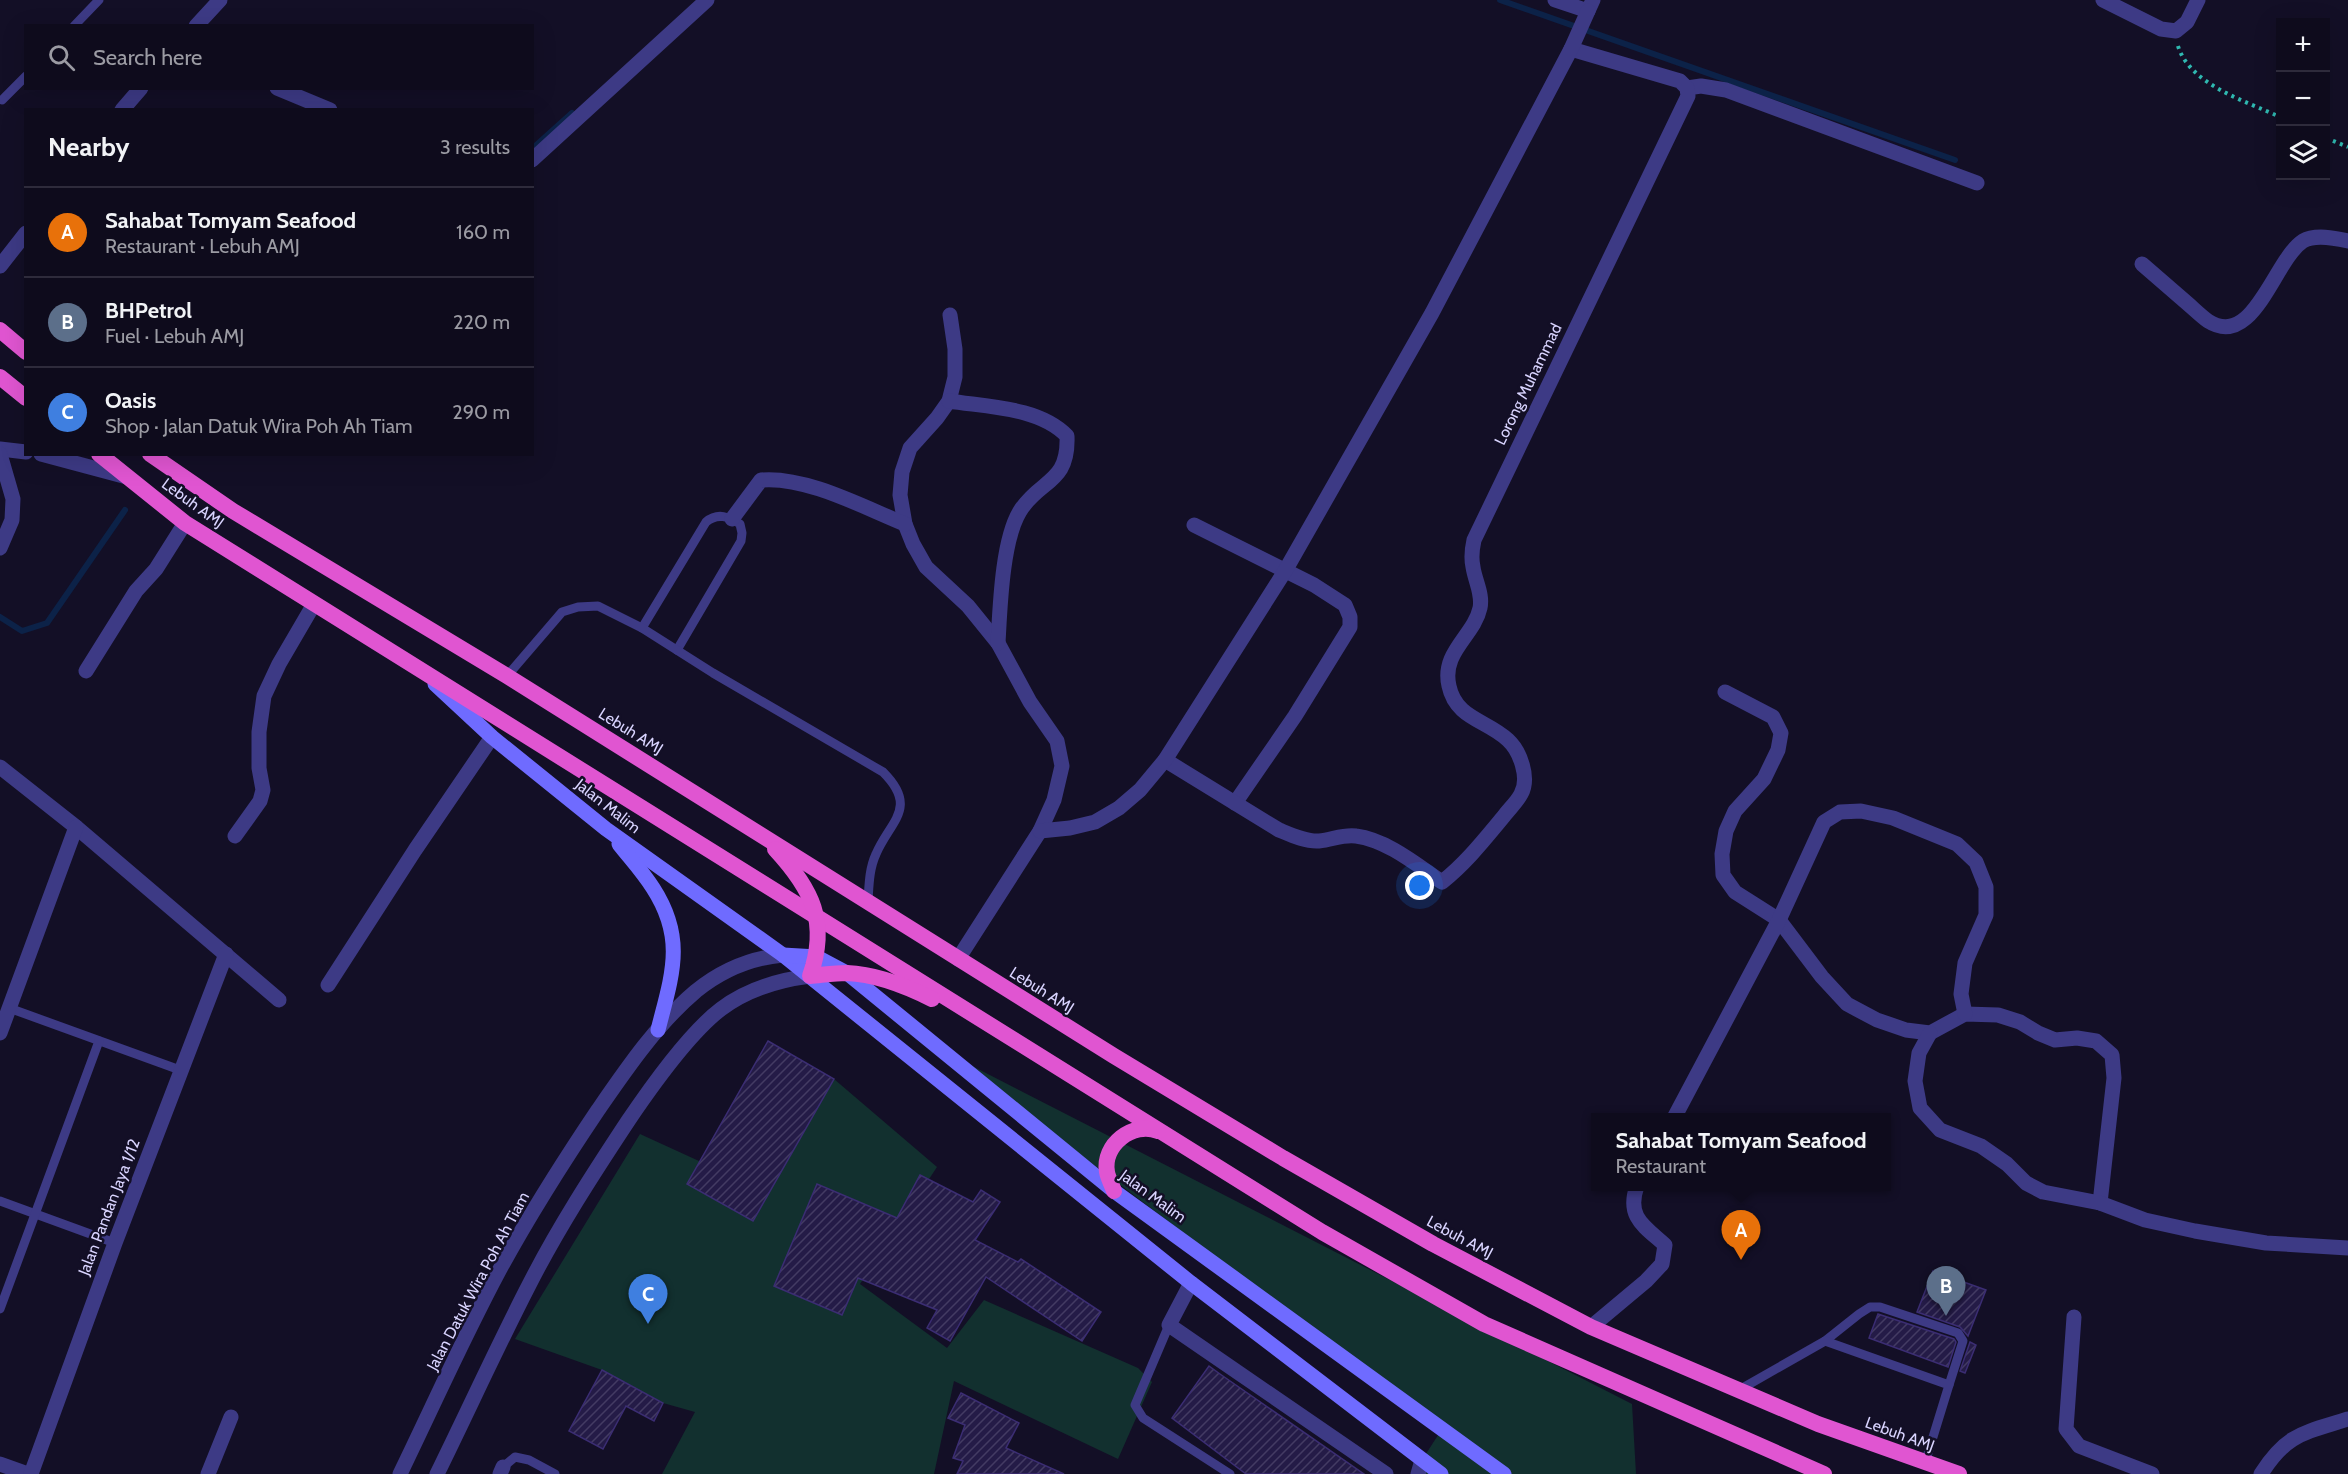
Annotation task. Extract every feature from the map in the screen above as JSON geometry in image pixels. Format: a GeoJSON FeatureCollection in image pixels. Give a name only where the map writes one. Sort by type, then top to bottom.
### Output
{"type":"FeatureCollection","features":[{"type":"Feature","properties":{"kind":"highway"},"geometry":{"type":"LineString","coordinates":[[0,330],[24,350]]}},
{"type":"Feature","properties":{"kind":"highway"},"geometry":{"type":"LineString","coordinates":[[0,377],[24,396]]}},
{"type":"Feature","properties":{"kind":"highway","name":"Lebuh AMJ"},"geometry":{"type":"LineString","coordinates":[[102,456],[185,523],[1322,1232],[1484,1324],[1824,1474]]}},
{"type":"Feature","properties":{"kind":"highway","name":"Lebuh AMJ"},"geometry":{"type":"LineString","coordinates":[[153,456],[233,511],[507,676],[958,959],[1283,1158],[1433,1244],[1591,1327],[1737,1391],[1818,1424],[1959,1474]]}},
{"type":"Feature","properties":{"kind":"highway"},"geometry":{"type":"LineString","coordinates":[[760,833],[794,870],[817,916],[817,957],[810,976],[847,973],[892,982],[914,990],[1027,1048]]}},
{"type":"Feature","properties":{"kind":"highway"},"geometry":{"type":"LineString","coordinates":[[1114,1191],[1106,1170],[1110,1152],[1121,1136],[1136,1129],[1152,1129],[1170,1136]]}},
{"type":"Feature","properties":{"kind":"main road","name":"Jalan Malim"},"geometry":{"type":"LineString","coordinates":[[422,672],[492,737],[606,829],[810,976],[1420,1467],[1441,1474]]}},
{"type":"Feature","properties":{"kind":"main road"},"geometry":{"type":"LineString","coordinates":[[606,829],[653,887],[669,917],[674,936],[674,959],[658,1030]]}},
{"type":"Feature","properties":{"kind":"main road","name":"Jalan Malim"},"geometry":{"type":"LineString","coordinates":[[783,956],[817,957],[847,973],[1114,1191],[1504,1474]]}},
{"type":"Feature","properties":{"kind":"street"},"geometry":{"type":"LineString","coordinates":[[200,24],[220,0]]}},
{"type":"Feature","properties":{"kind":"street"},"geometry":{"type":"LineString","coordinates":[[534,158],[707,0]]}},
{"type":"Feature","properties":{"kind":"street"},"geometry":{"type":"LineString","coordinates":[[1040,831],[1070,828],[1095,822],[1119,808],[1140,790],[1165,760],[1286,571],[1432,313],[1573,45],[1589,10],[1555,0]]}},
{"type":"Feature","properties":{"kind":"street"},"geometry":{"type":"LineString","coordinates":[[2103,0],[2161,29],[2176,31],[2187,22],[2198,0]]}},
{"type":"Feature","properties":{"kind":"street"},"geometry":{"type":"LineString","coordinates":[[1573,45],[1680,81],[1687,88],[1701,86],[1726,90],[1977,183]]}},
{"type":"Feature","properties":{"kind":"street","name":"Lorong Muhammad"},"geometry":{"type":"LineString","coordinates":[[1235,803],[1279,830],[1296,837],[1318,841],[1355,836],[1373,841],[1442,882],[1464,864],[1522,793],[1522,764],[1518,750],[1507,738],[1464,713],[1453,699],[1448,684],[1449,665],[1457,646],[1475,621],[1480,607],[1480,592],[1473,567],[1474,540],[1688,96],[1687,88]]}},
{"type":"Feature","properties":{"kind":"street"},"geometry":{"type":"LineString","coordinates":[[124,108],[139,90]]}},
{"type":"Feature","properties":{"kind":"street"},"geometry":{"type":"LineString","coordinates":[[283,90],[325,108]]}},
{"type":"Feature","properties":{"kind":"street"},"geometry":{"type":"LineString","coordinates":[[0,266],[24,236]]}},
{"type":"Feature","properties":{"kind":"street"},"geometry":{"type":"LineString","coordinates":[[2142,264],[2209,322],[2225,326],[2243,322],[2253,312],[2288,258],[2305,240],[2320,237],[2348,241]]}},
{"type":"Feature","properties":{"kind":"street"},"geometry":{"type":"LineString","coordinates":[[950,315],[955,349],[955,377],[949,401],[910,448],[902,472],[900,495],[905,524],[926,567],[968,606],[998,643],[1030,702],[1057,741],[1062,766],[1054,800],[1040,831],[958,959]]}},
{"type":"Feature","properties":{"kind":"street"},"geometry":{"type":"LineString","coordinates":[[949,401],[1036,417],[1055,424],[1067,436],[1067,453],[1061,470],[1020,511],[1012,532],[1001,597],[998,643]]}},
{"type":"Feature","properties":{"kind":"street"},"geometry":{"type":"LineString","coordinates":[[0,449],[24,452]]}},
{"type":"Feature","properties":{"kind":"street"},"geometry":{"type":"LineString","coordinates":[[0,454],[13,499],[12,520],[0,549]]}},
{"type":"Feature","properties":{"kind":"street"},"geometry":{"type":"LineString","coordinates":[[48,456],[130,478]]}},
{"type":"Feature","properties":{"kind":"street"},"geometry":{"type":"LineString","coordinates":[[732,519],[761,480],[776,479],[820,490],[905,524]]}},
{"type":"Feature","properties":{"kind":"street"},"geometry":{"type":"LineString","coordinates":[[86,671],[136,591],[156,569],[185,523]]}},
{"type":"Feature","properties":{"kind":"street"},"geometry":{"type":"LineString","coordinates":[[1165,760],[1235,803],[1295,716],[1350,627],[1350,617],[1345,605],[1314,585],[1194,525]]}},
{"type":"Feature","properties":{"kind":"street"},"geometry":{"type":"LineString","coordinates":[[235,836],[260,801],[263,790],[259,768],[259,732],[264,696],[279,664],[314,604]]}},
{"type":"Feature","properties":{"kind":"street"},"geometry":{"type":"LineString","coordinates":[[1725,692],[1773,717],[1781,733],[1778,750],[1764,779],[1736,811],[1726,831],[1722,854],[1724,875],[1735,892],[1779,920],[1822,977],[1847,1004],[1877,1020],[1906,1030],[1930,1033]]}},
{"type":"Feature","properties":{"kind":"street"},"geometry":{"type":"LineString","coordinates":[[328,985],[415,850],[492,737]]}},
{"type":"Feature","properties":{"kind":"street"},"geometry":{"type":"LineString","coordinates":[[0,767],[76,827],[279,1000]]}},
{"type":"Feature","properties":{"kind":"street"},"geometry":{"type":"LineString","coordinates":[[1677,1113],[1779,920],[1824,822],[1840,812],[1861,811],[1893,818],[1957,844],[1976,862],[1986,887],[1986,915],[1965,963],[1961,994],[1965,1014]]}},
{"type":"Feature","properties":{"kind":"street"},"geometry":{"type":"LineString","coordinates":[[0,1033],[76,827]]}},
{"type":"Feature","properties":{"kind":"street","name":"Jalan Pandan Jaya 1/12"},"geometry":{"type":"LineString","coordinates":[[29,1474],[180,1070],[226,954]]}},
{"type":"Feature","properties":{"kind":"street","name":"Jalan Datuk Wira Poh Ah Tiam"},"geometry":{"type":"LineString","coordinates":[[400,1474],[500,1270],[560,1165],[627,1068],[658,1030],[698,990],[717,976],[737,965],[760,957],[783,956]]}},
{"type":"Feature","properties":{"kind":"street"},"geometry":{"type":"LineString","coordinates":[[437,1474],[530,1283],[588,1182],[649,1091],[701,1027],[720,1010],[742,996],[766,986],[810,976]]}},
{"type":"Feature","properties":{"kind":"street"},"geometry":{"type":"LineString","coordinates":[[2100,1203],[2114,1078],[2112,1055],[2096,1041],[2077,1038],[2055,1040],[1998,1015],[1965,1014],[1930,1033],[1918,1053],[1915,1081],[1920,1108],[1940,1130],[1981,1146],[2007,1164],[2026,1183],[2043,1192],[2100,1203],[2145,1220],[2195,1231],[2266,1243],[2348,1248]]}},
{"type":"Feature","properties":{"kind":"street"},"geometry":{"type":"LineString","coordinates":[[1591,1327],[1647,1281],[1662,1264],[1665,1245],[1636,1216],[1632,1202],[1635,1191]]}},
{"type":"Feature","properties":{"kind":"street"},"geometry":{"type":"LineString","coordinates":[[1191,1283],[1169,1325],[1386,1474]]}},
{"type":"Feature","properties":{"kind":"street"},"geometry":{"type":"LineString","coordinates":[[2074,1317],[2066,1429],[2079,1446],[2152,1474]]}},
{"type":"Feature","properties":{"kind":"street"},"geometry":{"type":"LineString","coordinates":[[208,1474],[231,1418]]}},
{"type":"Feature","properties":{"kind":"street"},"geometry":{"type":"LineString","coordinates":[[2261,1474],[2285,1442],[2307,1432],[2348,1419]]}},
{"type":"Feature","properties":{"kind":"street"},"geometry":{"type":"LineString","coordinates":[[0,1464],[29,1474]]}},
{"type":"Feature","properties":{"kind":"lane"},"geometry":{"type":"LineString","coordinates":[[76,24],[99,0]]}},
{"type":"Feature","properties":{"kind":"lane"},"geometry":{"type":"LineString","coordinates":[[2,100],[24,78]]}},
{"type":"Feature","properties":{"kind":"lane"},"geometry":{"type":"LineString","coordinates":[[642,628],[706,522],[720,515],[740,524],[741,541],[677,650]]}},
{"type":"Feature","properties":{"kind":"lane"},"geometry":{"type":"LineString","coordinates":[[507,676],[562,612],[578,607],[598,606],[642,628],[883,772],[894,783],[899,795],[900,810],[896,822],[875,855],[869,882],[868,901]]}},
{"type":"Feature","properties":{"kind":"lane"},"geometry":{"type":"LineString","coordinates":[[9,1008],[180,1070]]}},
{"type":"Feature","properties":{"kind":"lane"},"geometry":{"type":"LineString","coordinates":[[0,1309],[99,1041]]}},
{"type":"Feature","properties":{"kind":"lane"},"geometry":{"type":"LineString","coordinates":[[0,1201],[115,1243]]}},
{"type":"Feature","properties":{"kind":"lane"},"geometry":{"type":"LineString","coordinates":[[1737,1391],[1825,1341],[1870,1307],[1880,1307],[1958,1333],[1963,1341],[1925,1463]]}},
{"type":"Feature","properties":{"kind":"lane"},"geometry":{"type":"LineString","coordinates":[[1169,1325],[1135,1405],[1143,1419],[1230,1474]]}},
{"type":"Feature","properties":{"kind":"lane"},"geometry":{"type":"LineString","coordinates":[[1825,1341],[1949,1386]]}},
{"type":"Feature","properties":{"kind":"lane"},"geometry":{"type":"LineString","coordinates":[[501,1471],[515,1457],[530,1460],[555,1474]]}},
{"type":"Feature","properties":{"kind":"path"},"geometry":{"type":"LineString","coordinates":[[2176,31],[2176,42],[2181,56],[2201,80],[2276,115]]}},
{"type":"Feature","properties":{"kind":"path"},"geometry":{"type":"LineString","coordinates":[[2330,140],[2348,147]]}},
{"type":"Feature","properties":{"kind":"green space"},"geometry":{"type":"Polygon","coordinates":[[[945,1052],[1632,1404],[1636,1474],[1419,1474],[1422,1460],[1442,1429],[945,1052]]]}},
{"type":"Feature","properties":{"kind":"green space"},"geometry":{"type":"Polygon","coordinates":[[[834,1079],[937,1167],[860,1284],[947,1348],[984,1300],[1138,1368],[1152,1382],[1118,1459],[954,1381],[934,1474],[662,1474],[695,1412],[663,1403],[602,1370],[515,1339],[640,1134],[769,1193],[834,1079]]]}},
{"type":"Feature","properties":{"kind":"building"},"geometry":{"type":"Polygon","coordinates":[[[768,1041],[834,1079],[753,1221],[687,1184],[768,1041]]]}},
{"type":"Feature","properties":{"kind":"building"},"geometry":{"type":"Polygon","coordinates":[[[920,1175],[973,1202],[981,1190],[1000,1202],[975,1240],[1018,1262],[1021,1259],[1101,1312],[1082,1341],[986,1277],[950,1341],[927,1328],[937,1310],[858,1278],[842,1315],[774,1286],[817,1184],[897,1218],[920,1175]]]}},
{"type":"Feature","properties":{"kind":"building"},"geometry":{"type":"Polygon","coordinates":[[[1933,1271],[1986,1290],[1968,1336],[1960,1327],[1917,1312],[1933,1271]]]}},
{"type":"Feature","properties":{"kind":"building"},"geometry":{"type":"Polygon","coordinates":[[[1878,1314],[1954,1339],[1956,1342],[1948,1367],[1869,1338],[1878,1314]]]}},
{"type":"Feature","properties":{"kind":"building"},"geometry":{"type":"Polygon","coordinates":[[[1970,1342],[1976,1345],[1965,1373],[1960,1371],[1970,1342]]]}},
{"type":"Feature","properties":{"kind":"building"},"geometry":{"type":"Polygon","coordinates":[[[1209,1366],[1364,1474],[1246,1474],[1172,1418],[1209,1366]]]}},
{"type":"Feature","properties":{"kind":"building"},"geometry":{"type":"Polygon","coordinates":[[[602,1370],[663,1403],[654,1421],[626,1406],[603,1449],[569,1431],[602,1370]]]}},
{"type":"Feature","properties":{"kind":"building"},"geometry":{"type":"Polygon","coordinates":[[[961,1393],[1019,1423],[1006,1448],[1064,1474],[957,1474],[963,1461],[953,1458],[965,1425],[948,1418],[961,1393]]]}},
{"type":"Feature","properties":{"kind":"waterway"},"geometry":{"type":"LineString","coordinates":[[1500,0],[1955,160]]}},
{"type":"Feature","properties":{"kind":"waterway"},"geometry":{"type":"LineString","coordinates":[[534,147],[572,113]]}},
{"type":"Feature","properties":{"kind":"waterway"},"geometry":{"type":"LineString","coordinates":[[0,617],[22,631],[47,623],[125,510]]}},
{"type":"Feature","properties":{"kind":"place","name":"Sahabat Tomyam Seafood"},"geometry":{"type":"Point","coordinates":[1741,1260]}},
{"type":"Feature","properties":{"kind":"place","name":"BHPetrol"},"geometry":{"type":"Point","coordinates":[1946,1316]}},
{"type":"Feature","properties":{"kind":"place","name":"Oasis"},"geometry":{"type":"Point","coordinates":[648,1324]}}]}
